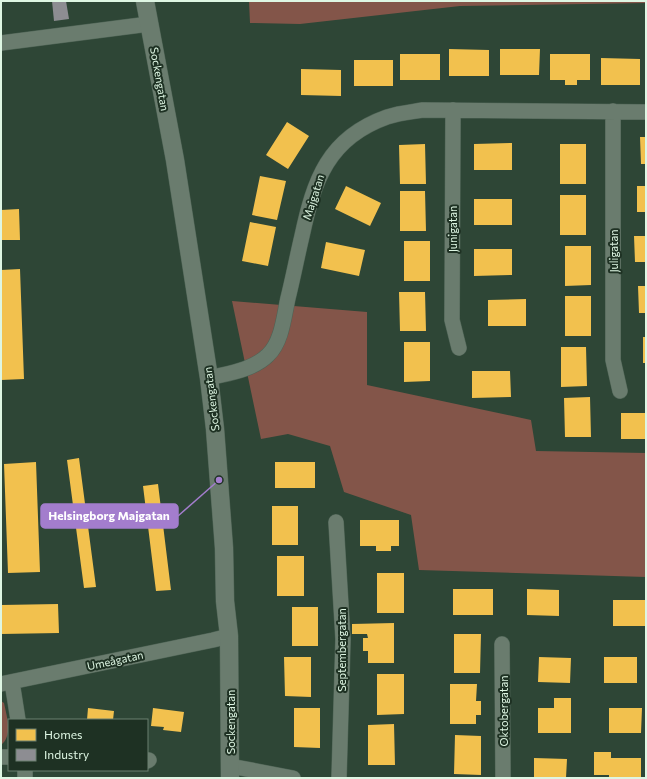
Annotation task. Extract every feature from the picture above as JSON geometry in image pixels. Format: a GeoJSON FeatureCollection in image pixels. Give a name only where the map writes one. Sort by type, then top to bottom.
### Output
{"type":"FeatureCollection","features":[{"type":"Feature","properties":{"kind":"street","name":"Sockengatan"},"geometry":{"type":"LineString","coordinates":[[145,1],[175,160],[209,378],[215,429],[224,548],[225,601],[229,636],[230,772]]}},
{"type":"Feature","properties":{"kind":"street"},"geometry":{"type":"LineString","coordinates":[[1,42],[149,24]]}},
{"type":"Feature","properties":{"kind":"street","name":"Majgatan"},"geometry":{"type":"LineString","coordinates":[[209,378],[247,368],[268,355],[274,346],[284,319],[308,205],[320,173],[334,152],[357,132],[388,117],[423,110],[646,112]]}},
{"type":"Feature","properties":{"kind":"street","name":"Junigatan"},"geometry":{"type":"LineString","coordinates":[[453,110],[452,320],[459,348]]}},
{"type":"Feature","properties":{"kind":"street","name":"Juligatan"},"geometry":{"type":"LineString","coordinates":[[613,111],[613,360],[620,391]]}},
{"type":"Feature","properties":{"kind":"street","name":"Septembergatan"},"geometry":{"type":"LineString","coordinates":[[336,522],[343,639],[340,778]]}},
{"type":"Feature","properties":{"kind":"street","name":"Umeågatan"},"geometry":{"type":"LineString","coordinates":[[7,683],[229,636]]}},
{"type":"Feature","properties":{"kind":"street","name":"Oktobergatan"},"geometry":{"type":"LineString","coordinates":[[502,644],[503,778]]}},
{"type":"Feature","properties":{"kind":"street"},"geometry":{"type":"LineString","coordinates":[[7,683],[18,719]]}},
{"type":"Feature","properties":{"kind":"street"},"geometry":{"type":"LineString","coordinates":[[230,772],[293,778]]}},
{"type":"Feature","properties":{"kind":"shaded area"},"geometry":{"type":"Polygon","coordinates":[[[249,1],[646,1],[646,3],[460,6],[300,24],[250,23],[249,1]]]}},
{"type":"Feature","properties":{"kind":"shaded area"},"geometry":{"type":"Polygon","coordinates":[[[232,301],[367,312],[367,385],[531,420],[536,451],[646,453],[646,577],[419,570],[411,515],[344,492],[330,446],[288,434],[261,439],[232,301]]]}},
{"type":"Feature","properties":{"kind":"shaded area"},"geometry":{"type":"Polygon","coordinates":[[[1,701],[4,703],[8,720],[8,731],[5,741],[1,745],[1,701]]]}},
{"type":"Feature","properties":{"kind":"building: Homes"},"geometry":{"type":"Polygon","coordinates":[[[449,49],[489,50],[489,76],[449,76],[449,49]]]}},
{"type":"Feature","properties":{"kind":"building: Homes"},"geometry":{"type":"Polygon","coordinates":[[[500,49],[540,49],[539,75],[500,75],[500,49]]]}},
{"type":"Feature","properties":{"kind":"building: Homes"},"geometry":{"type":"Polygon","coordinates":[[[400,54],[440,54],[440,80],[400,80],[400,54]]]}},
{"type":"Feature","properties":{"kind":"building: Homes"},"geometry":{"type":"Polygon","coordinates":[[[550,54],[590,54],[590,80],[577,80],[577,85],[565,85],[565,80],[550,80],[550,54]]]}},
{"type":"Feature","properties":{"kind":"building: Homes"},"geometry":{"type":"Polygon","coordinates":[[[601,58],[640,59],[640,85],[601,85],[601,58]]]}},
{"type":"Feature","properties":{"kind":"building: Homes"},"geometry":{"type":"Polygon","coordinates":[[[354,60],[393,60],[393,86],[354,86],[354,60]]]}},
{"type":"Feature","properties":{"kind":"building: Homes"},"geometry":{"type":"Polygon","coordinates":[[[301,69],[341,70],[341,96],[301,95],[301,69]]]}},
{"type":"Feature","properties":{"kind":"building: Homes"},"geometry":{"type":"Polygon","coordinates":[[[287,122],[309,136],[288,169],[266,155],[287,122]]]}},
{"type":"Feature","properties":{"kind":"building: Homes"},"geometry":{"type":"Polygon","coordinates":[[[640,137],[646,137],[646,164],[641,164],[640,137]]]}},
{"type":"Feature","properties":{"kind":"building: Homes"},"geometry":{"type":"Polygon","coordinates":[[[512,143],[512,170],[474,170],[474,144],[512,143]]]}},
{"type":"Feature","properties":{"kind":"building: Homes"},"geometry":{"type":"Polygon","coordinates":[[[425,144],[426,184],[400,184],[399,145],[425,144]]]}},
{"type":"Feature","properties":{"kind":"building: Homes"},"geometry":{"type":"Polygon","coordinates":[[[560,144],[586,144],[586,184],[560,184],[560,144]]]}},
{"type":"Feature","properties":{"kind":"building: Homes"},"geometry":{"type":"Polygon","coordinates":[[[260,176],[286,181],[277,220],[252,215],[260,176]]]}},
{"type":"Feature","properties":{"kind":"building: Homes"},"geometry":{"type":"Polygon","coordinates":[[[346,186],[381,203],[370,226],[335,209],[346,186]]]}},
{"type":"Feature","properties":{"kind":"building: Homes"},"geometry":{"type":"Polygon","coordinates":[[[637,186],[646,186],[646,212],[637,212],[637,186]]]}},
{"type":"Feature","properties":{"kind":"building: Homes"},"geometry":{"type":"Polygon","coordinates":[[[400,191],[425,191],[426,231],[400,231],[400,191]]]}},
{"type":"Feature","properties":{"kind":"building: Homes"},"geometry":{"type":"Polygon","coordinates":[[[560,195],[586,195],[586,235],[560,235],[560,195]]]}},
{"type":"Feature","properties":{"kind":"building: Homes"},"geometry":{"type":"Polygon","coordinates":[[[474,199],[512,199],[512,225],[474,225],[474,199]]]}},
{"type":"Feature","properties":{"kind":"building: Homes"},"geometry":{"type":"Polygon","coordinates":[[[19,209],[20,240],[1,240],[1,210],[19,209]]]}},
{"type":"Feature","properties":{"kind":"building: Homes"},"geometry":{"type":"Polygon","coordinates":[[[250,222],[276,227],[268,266],[242,261],[250,222]]]}},
{"type":"Feature","properties":{"kind":"building: Homes"},"geometry":{"type":"Polygon","coordinates":[[[634,236],[646,236],[646,262],[635,262],[634,236]]]}},
{"type":"Feature","properties":{"kind":"building: Homes"},"geometry":{"type":"Polygon","coordinates":[[[404,241],[430,241],[430,281],[404,281],[404,241]]]}},
{"type":"Feature","properties":{"kind":"building: Homes"},"geometry":{"type":"Polygon","coordinates":[[[326,242],[365,250],[359,276],[321,268],[326,242]]]}},
{"type":"Feature","properties":{"kind":"building: Homes"},"geometry":{"type":"Polygon","coordinates":[[[565,246],[591,246],[591,285],[565,286],[565,246]]]}},
{"type":"Feature","properties":{"kind":"building: Homes"},"geometry":{"type":"Polygon","coordinates":[[[474,249],[512,249],[512,275],[474,276],[474,249]]]}},
{"type":"Feature","properties":{"kind":"building: Homes"},"geometry":{"type":"Polygon","coordinates":[[[20,269],[24,379],[1,380],[1,270],[20,269]]]}},
{"type":"Feature","properties":{"kind":"building: Homes"},"geometry":{"type":"Polygon","coordinates":[[[638,286],[646,286],[646,313],[639,313],[638,286]]]}},
{"type":"Feature","properties":{"kind":"building: Homes"},"geometry":{"type":"Polygon","coordinates":[[[399,292],[425,292],[426,331],[400,331],[399,292]]]}},
{"type":"Feature","properties":{"kind":"building: Homes"},"geometry":{"type":"Polygon","coordinates":[[[565,296],[591,296],[591,336],[565,336],[565,296]]]}},
{"type":"Feature","properties":{"kind":"building: Homes"},"geometry":{"type":"Polygon","coordinates":[[[526,299],[526,326],[488,326],[488,300],[526,299]]]}},
{"type":"Feature","properties":{"kind":"building: Homes"},"geometry":{"type":"Polygon","coordinates":[[[643,337],[646,337],[646,363],[643,363],[643,337]]]}},
{"type":"Feature","properties":{"kind":"building: Homes"},"geometry":{"type":"Polygon","coordinates":[[[404,342],[430,342],[430,381],[404,382],[404,342]]]}},
{"type":"Feature","properties":{"kind":"building: Homes"},"geometry":{"type":"Polygon","coordinates":[[[561,347],[586,347],[587,386],[561,387],[561,347]]]}},
{"type":"Feature","properties":{"kind":"building: Homes"},"geometry":{"type":"Polygon","coordinates":[[[472,371],[510,371],[511,397],[472,398],[472,371]]]}},
{"type":"Feature","properties":{"kind":"building: Homes"},"geometry":{"type":"Polygon","coordinates":[[[590,397],[591,437],[565,437],[564,398],[590,397]]]}},
{"type":"Feature","properties":{"kind":"building: Homes"},"geometry":{"type":"Polygon","coordinates":[[[621,413],[646,413],[646,439],[621,439],[621,413]]]}},
{"type":"Feature","properties":{"kind":"building: Homes"},"geometry":{"type":"Polygon","coordinates":[[[79,458],[96,587],[84,588],[67,460],[79,458]]]}},
{"type":"Feature","properties":{"kind":"building: Homes"},"geometry":{"type":"Polygon","coordinates":[[[36,462],[40,572],[8,573],[4,464],[36,462]]]}},
{"type":"Feature","properties":{"kind":"building: Homes"},"geometry":{"type":"Polygon","coordinates":[[[275,462],[315,462],[315,488],[275,488],[275,462]]]}},
{"type":"Feature","properties":{"kind":"building: Homes"},"geometry":{"type":"Polygon","coordinates":[[[158,484],[171,590],[156,591],[143,486],[158,484]]]}},
{"type":"Feature","properties":{"kind":"building: Homes"},"geometry":{"type":"Polygon","coordinates":[[[272,506],[298,506],[298,545],[272,545],[272,506]]]}},
{"type":"Feature","properties":{"kind":"building: Homes"},"geometry":{"type":"Polygon","coordinates":[[[360,520],[399,520],[399,546],[391,546],[391,551],[376,551],[376,546],[360,546],[360,520]]]}},
{"type":"Feature","properties":{"kind":"building: Homes"},"geometry":{"type":"Polygon","coordinates":[[[277,556],[304,556],[304,596],[277,596],[277,556]]]}},
{"type":"Feature","properties":{"kind":"building: Homes"},"geometry":{"type":"Polygon","coordinates":[[[377,573],[404,573],[404,613],[377,613],[377,573]]]}},
{"type":"Feature","properties":{"kind":"building: Homes"},"geometry":{"type":"Polygon","coordinates":[[[453,589],[493,589],[493,615],[453,615],[453,589]]]}},
{"type":"Feature","properties":{"kind":"building: Homes"},"geometry":{"type":"Polygon","coordinates":[[[527,589],[559,590],[559,616],[527,615],[527,589]]]}},
{"type":"Feature","properties":{"kind":"building: Homes"},"geometry":{"type":"Polygon","coordinates":[[[613,600],[645,600],[645,626],[613,626],[613,600]]]}},
{"type":"Feature","properties":{"kind":"building: Homes"},"geometry":{"type":"Polygon","coordinates":[[[58,604],[59,633],[1,634],[1,605],[58,604]]]}},
{"type":"Feature","properties":{"kind":"building: Homes"},"geometry":{"type":"Polygon","coordinates":[[[292,607],[318,607],[318,646],[292,646],[292,607]]]}},
{"type":"Feature","properties":{"kind":"building: Homes"},"geometry":{"type":"Polygon","coordinates":[[[394,623],[394,663],[368,663],[368,651],[363,651],[363,638],[368,638],[367,634],[352,634],[352,624],[394,623]]]}},
{"type":"Feature","properties":{"kind":"building: Homes"},"geometry":{"type":"Polygon","coordinates":[[[454,634],[481,634],[480,673],[454,673],[454,634]]]}},
{"type":"Feature","properties":{"kind":"building: Homes"},"geometry":{"type":"Polygon","coordinates":[[[284,657],[311,657],[311,697],[285,696],[284,657]]]}},
{"type":"Feature","properties":{"kind":"building: Homes"},"geometry":{"type":"Polygon","coordinates":[[[539,657],[571,658],[570,683],[538,682],[539,657]]]}},
{"type":"Feature","properties":{"kind":"building: Homes"},"geometry":{"type":"Polygon","coordinates":[[[604,657],[637,657],[637,683],[604,683],[604,657]]]}},
{"type":"Feature","properties":{"kind":"building: Homes"},"geometry":{"type":"Polygon","coordinates":[[[377,674],[404,674],[404,714],[377,715],[377,674]]]}},
{"type":"Feature","properties":{"kind":"building: Homes"},"geometry":{"type":"Polygon","coordinates":[[[450,684],[477,684],[476,701],[481,701],[481,715],[476,715],[476,724],[450,724],[450,684]]]}},
{"type":"Feature","properties":{"kind":"building: Homes"},"geometry":{"type":"Polygon","coordinates":[[[554,698],[571,698],[571,733],[538,733],[538,708],[554,708],[554,698]]]}},
{"type":"Feature","properties":{"kind":"building: Homes"},"geometry":{"type":"Polygon","coordinates":[[[88,708],[114,711],[113,719],[87,719],[88,708]]]}},
{"type":"Feature","properties":{"kind":"building: Homes"},"geometry":{"type":"Polygon","coordinates":[[[153,708],[184,712],[181,732],[163,730],[164,727],[151,726],[153,708]]]}},
{"type":"Feature","properties":{"kind":"building: Homes"},"geometry":{"type":"Polygon","coordinates":[[[294,708],[320,708],[320,748],[294,747],[294,708]]]}},
{"type":"Feature","properties":{"kind":"building: Homes"},"geometry":{"type":"Polygon","coordinates":[[[609,708],[642,708],[641,733],[609,733],[609,708]]]}},
{"type":"Feature","properties":{"kind":"building: Homes"},"geometry":{"type":"Polygon","coordinates":[[[394,724],[395,765],[368,765],[368,725],[394,724]]]}},
{"type":"Feature","properties":{"kind":"building: Homes"},"geometry":{"type":"Polygon","coordinates":[[[455,735],[481,736],[481,775],[454,774],[455,735]]]}},
{"type":"Feature","properties":{"kind":"building: Homes"},"geometry":{"type":"Polygon","coordinates":[[[594,752],[611,752],[611,758],[641,758],[641,778],[609,778],[609,775],[594,775],[594,752]]]}},
{"type":"Feature","properties":{"kind":"building: Homes"},"geometry":{"type":"Polygon","coordinates":[[[534,758],[567,759],[566,778],[534,778],[534,758]]]}},
{"type":"Feature","properties":{"kind":"building: Industry"},"geometry":{"type":"Polygon","coordinates":[[[52,1],[66,1],[69,19],[54,21],[52,1]]]}},
{"type":"Feature","properties":{"kind":"place","name":"Helsingborg Majgatan"},"geometry":{"type":"Point","coordinates":[219,480]}}]}
